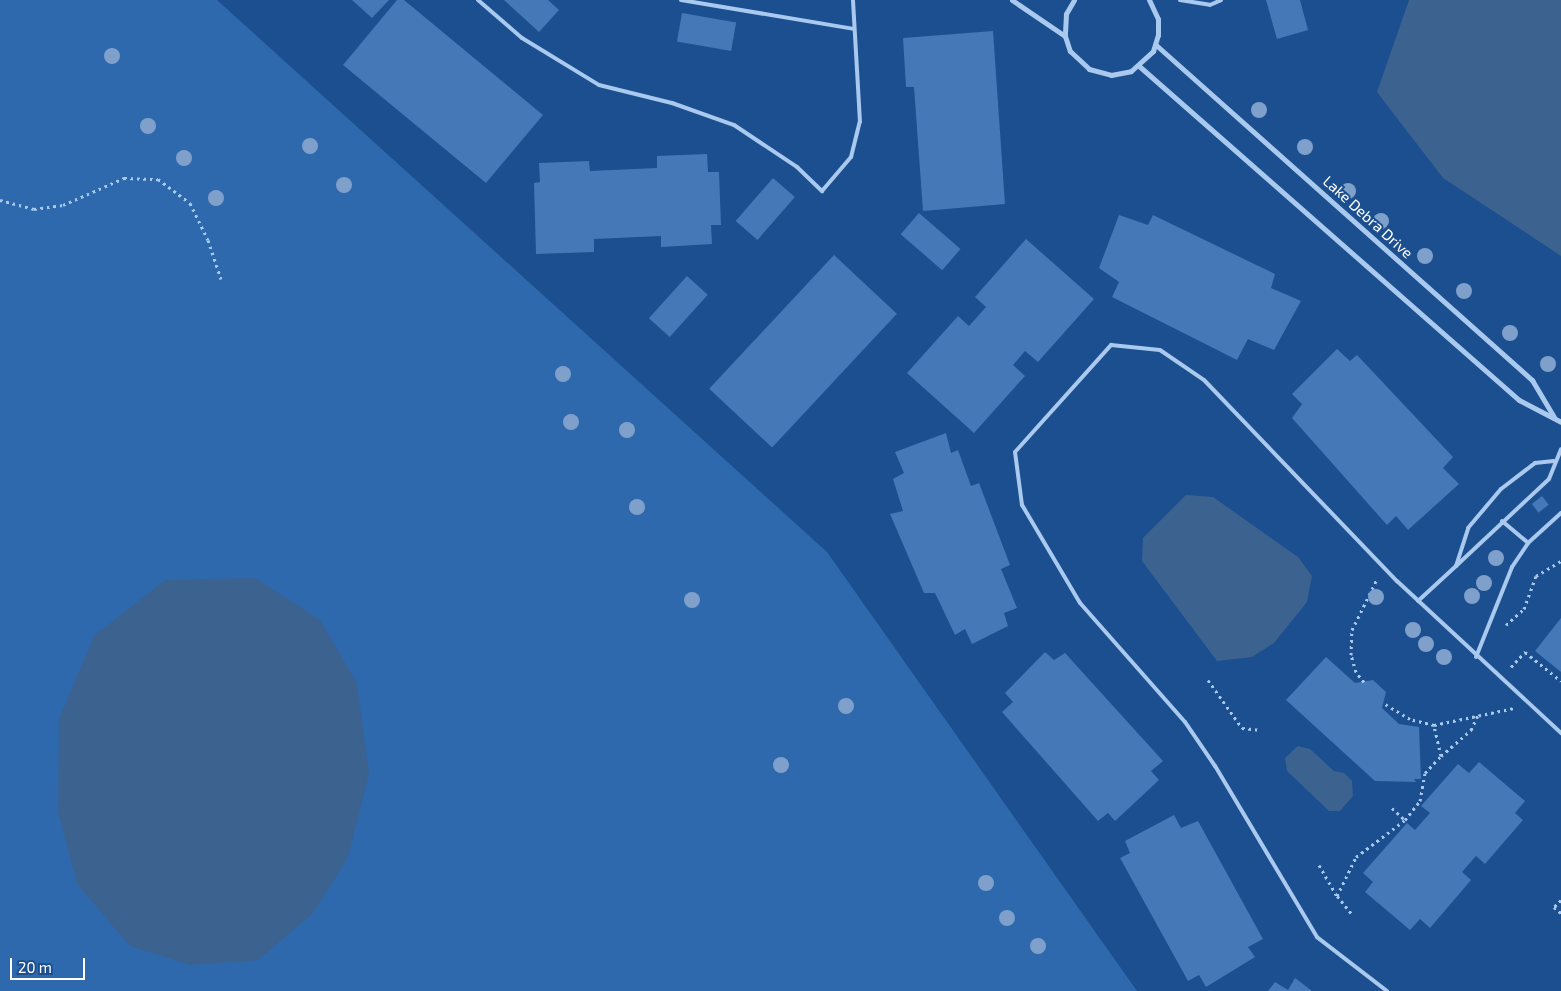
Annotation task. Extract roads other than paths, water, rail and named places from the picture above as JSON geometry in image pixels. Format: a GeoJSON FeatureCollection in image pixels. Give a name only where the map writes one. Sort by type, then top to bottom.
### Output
{"type":"FeatureCollection","features":[{"type":"Feature","properties":{"kind":"street"},"geometry":{"type":"LineString","coordinates":[[1012,0],[1065,36]]}},
{"type":"Feature","properties":{"kind":"street"},"geometry":{"type":"LineString","coordinates":[[1074,0],[1066,14],[1065,36],[1075,58],[1089,69],[1111,75],[1139,66],[1156,44],[1158,19],[1152,1]]}},
{"type":"Feature","properties":{"kind":"street","name":"Lake Debra Drive"},"geometry":{"type":"LineString","coordinates":[[1156,44],[1532,380],[1554,417]]}},
{"type":"Feature","properties":{"kind":"street","name":"Lake Debra Drive"},"geometry":{"type":"LineString","coordinates":[[1139,66],[1519,400],[1561,422]]}},
{"type":"Feature","properties":{"kind":"lane"},"geometry":{"type":"LineString","coordinates":[[478,0],[522,38],[599,85],[672,103],[734,126],[797,167],[822,190],[851,157],[860,122],[853,0]]}},
{"type":"Feature","properties":{"kind":"lane"},"geometry":{"type":"LineString","coordinates":[[681,0],[854,29]]}},
{"type":"Feature","properties":{"kind":"lane"},"geometry":{"type":"LineString","coordinates":[[1180,0],[1210,5],[1221,0]]}},
{"type":"Feature","properties":{"kind":"lane"},"geometry":{"type":"LineString","coordinates":[[1387,991],[1316,937],[1215,766],[1185,722],[1080,603],[1022,505],[1015,452],[1111,345],[1160,350],[1204,380],[1418,601],[1476,657],[1561,733]]}},
{"type":"Feature","properties":{"kind":"lane"},"geometry":{"type":"LineString","coordinates":[[1418,601],[1549,478],[1554,461],[1561,448]]}},
{"type":"Feature","properties":{"kind":"lane"},"geometry":{"type":"LineString","coordinates":[[1456,566],[1468,528],[1501,489],[1534,463],[1554,461]]}},
{"type":"Feature","properties":{"kind":"lane"},"geometry":{"type":"LineString","coordinates":[[1476,657],[1512,567],[1528,543],[1561,513]]}},
{"type":"Feature","properties":{"kind":"lane"},"geometry":{"type":"LineString","coordinates":[[1502,521],[1528,543]]}}]}
